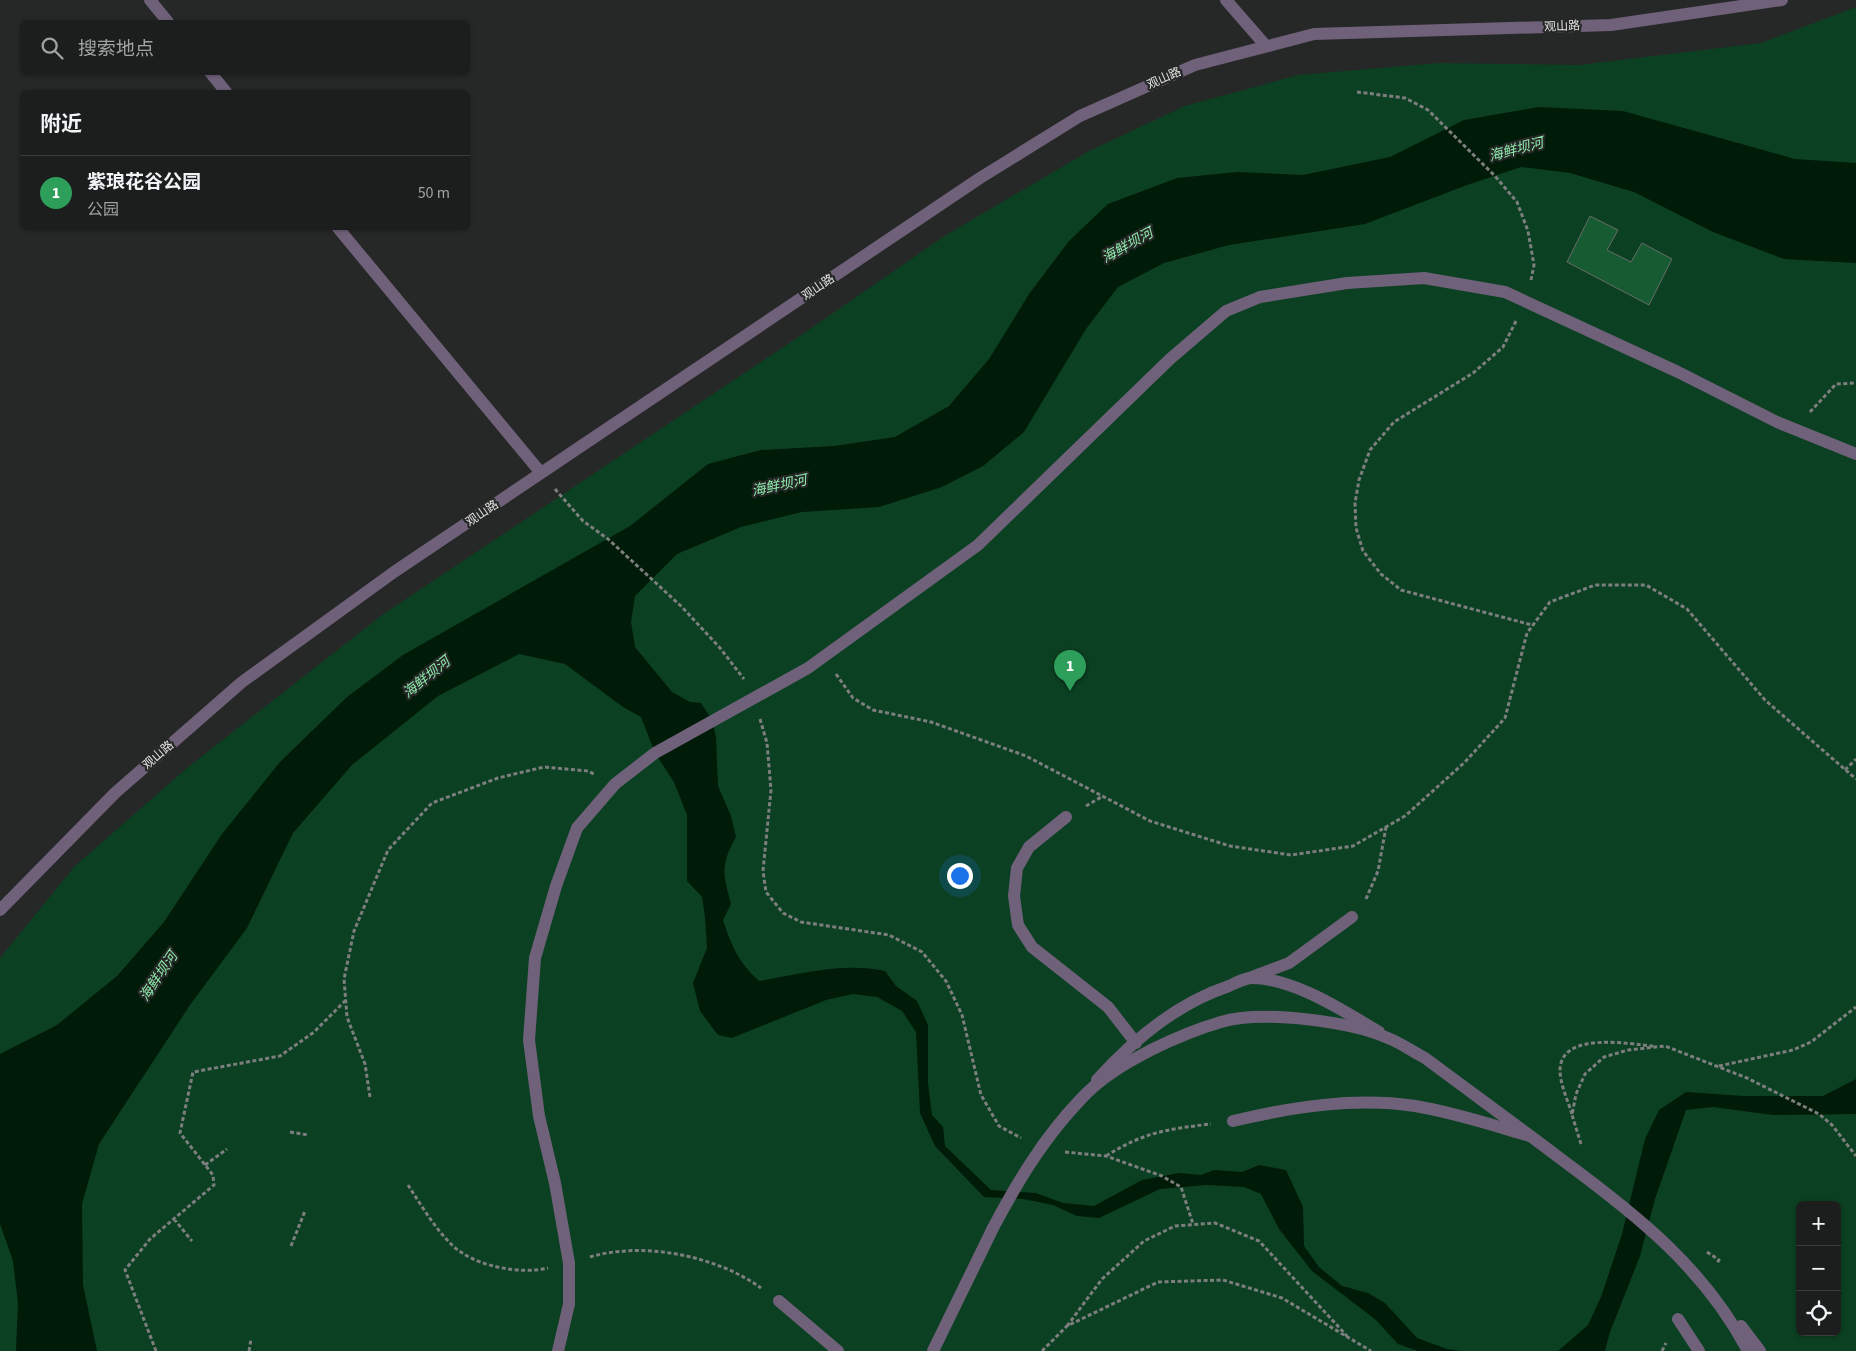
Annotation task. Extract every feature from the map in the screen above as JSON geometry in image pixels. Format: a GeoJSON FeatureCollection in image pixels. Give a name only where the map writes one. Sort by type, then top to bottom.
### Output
{"type":"FeatureCollection","features":[{"type":"Feature","properties":{"kind":"street"},"geometry":{"type":"LineString","coordinates":[[150,0],[166,20]]}},
{"type":"Feature","properties":{"kind":"street"},"geometry":{"type":"LineString","coordinates":[[1226,0],[1266,46]]}},
{"type":"Feature","properties":{"kind":"street","name":"观山路"},"geometry":{"type":"LineString","coordinates":[[0,910],[115,793],[242,682],[394,572],[972,184],[1080,116],[1196,64],[1314,34],[1611,25],[1782,0]]}},
{"type":"Feature","properties":{"kind":"street"},"geometry":{"type":"LineString","coordinates":[[212,75],[224,90]]}},
{"type":"Feature","properties":{"kind":"street"},"geometry":{"type":"LineString","coordinates":[[340,230],[541,473]]}},
{"type":"Feature","properties":{"kind":"street"},"geometry":{"type":"LineString","coordinates":[[558,1351],[569,1304],[569,1263],[555,1184],[539,1116],[529,1040],[535,958],[556,886],[577,828],[615,784],[654,752],[808,668],[978,545],[1170,359],[1226,311],[1260,297],[1347,283],[1424,278],[1506,292],[1678,372],[1795,430],[1856,454]]}},
{"type":"Feature","properties":{"kind":"street"},"geometry":{"type":"LineString","coordinates":[[1066,817],[1029,847],[1017,868],[1014,896],[1018,925],[1032,947],[1108,1007],[1136,1043]]}},
{"type":"Feature","properties":{"kind":"street"},"geometry":{"type":"LineString","coordinates":[[933,1351],[1020,1177],[1044,1142],[1080,1098],[1120,1055],[1203,995],[1289,963],[1352,917]]}},
{"type":"Feature","properties":{"kind":"street"},"geometry":{"type":"LineString","coordinates":[[1249,978],[1292,986],[1336,1006],[1424,1058],[1531,1136],[1651,1228],[1695,1273],[1749,1335],[1760,1351]]}},
{"type":"Feature","properties":{"kind":"street"},"geometry":{"type":"LineString","coordinates":[[1080,1098],[1115,1068],[1170,1041],[1222,1021],[1281,1016],[1348,1026],[1388,1038]]}},
{"type":"Feature","properties":{"kind":"street"},"geometry":{"type":"LineString","coordinates":[[1233,1121],[1280,1110],[1345,1103],[1414,1106],[1531,1136]]}},
{"type":"Feature","properties":{"kind":"street"},"geometry":{"type":"LineString","coordinates":[[1695,1273],[1733,1323],[1748,1351]]}},
{"type":"Feature","properties":{"kind":"street"},"geometry":{"type":"LineString","coordinates":[[779,1302],[838,1351]]}},
{"type":"Feature","properties":{"kind":"street"},"geometry":{"type":"LineString","coordinates":[[1678,1318],[1699,1351]]}},
{"type":"Feature","properties":{"kind":"path"},"geometry":{"type":"LineString","coordinates":[[1357,92],[1405,98],[1428,110],[1447,128],[1517,202],[1528,231],[1534,265],[1526,302],[1503,347],[1473,373],[1394,422],[1370,450],[1359,480],[1356,502],[1356,528],[1363,551],[1381,574],[1401,590],[1532,625]]}},
{"type":"Feature","properties":{"kind":"path"},"geometry":{"type":"LineString","coordinates":[[1795,430],[1836,384],[1856,383]]}},
{"type":"Feature","properties":{"kind":"path"},"geometry":{"type":"LineString","coordinates":[[541,473],[583,521],[608,539],[653,579],[720,648],[747,683],[767,743],[771,790],[763,871],[766,892],[783,913],[801,922],[889,935],[922,952],[946,981],[962,1015],[981,1095],[999,1126],[1026,1141]]}},
{"type":"Feature","properties":{"kind":"path"},"geometry":{"type":"LineString","coordinates":[[825,656],[853,698],[873,710],[931,722],[1026,756],[1150,821],[1230,846],[1291,855],[1353,846],[1405,816],[1465,762],[1506,718],[1527,633],[1550,602],[1595,585],[1646,585],[1687,608],[1765,700],[1856,779]]}},
{"type":"Feature","properties":{"kind":"path"},"geometry":{"type":"LineString","coordinates":[[1845,770],[1856,759]]}},
{"type":"Feature","properties":{"kind":"path"},"geometry":{"type":"LineString","coordinates":[[370,1097],[365,1064],[347,1017],[344,979],[354,930],[370,887],[388,850],[432,803],[498,778],[544,767],[588,771],[615,784]]}},
{"type":"Feature","properties":{"kind":"path"},"geometry":{"type":"LineString","coordinates":[[1352,917],[1367,899],[1378,871],[1386,827]]}},
{"type":"Feature","properties":{"kind":"path"},"geometry":{"type":"LineString","coordinates":[[156,1351],[125,1270],[150,1239],[214,1185],[212,1176],[205,1165],[180,1133],[193,1072],[280,1056],[314,1032],[346,1000]]}},
{"type":"Feature","properties":{"kind":"path"},"geometry":{"type":"LineString","coordinates":[[1718,1066],[1793,1050],[1811,1042],[1856,1007]]}},
{"type":"Feature","properties":{"kind":"path"},"geometry":{"type":"LineString","coordinates":[[1582,1147],[1560,1071],[1562,1060],[1574,1046],[1593,1042],[1665,1046],[1718,1066],[1819,1114],[1832,1125],[1856,1156]]}},
{"type":"Feature","properties":{"kind":"path"},"geometry":{"type":"LineString","coordinates":[[1572,1115],[1576,1094],[1585,1074],[1604,1057],[1628,1050],[1665,1046]]}},
{"type":"Feature","properties":{"kind":"path"},"geometry":{"type":"LineString","coordinates":[[1106,1156],[1128,1142],[1157,1131],[1233,1121]]}},
{"type":"Feature","properties":{"kind":"path"},"geometry":{"type":"LineString","coordinates":[[290,1132],[308,1135]]}},
{"type":"Feature","properties":{"kind":"path"},"geometry":{"type":"LineString","coordinates":[[205,1165],[227,1149]]}},
{"type":"Feature","properties":{"kind":"path"},"geometry":{"type":"LineString","coordinates":[[1060,1150],[1106,1156],[1162,1176],[1181,1187],[1193,1224]]}},
{"type":"Feature","properties":{"kind":"path"},"geometry":{"type":"LineString","coordinates":[[291,1246],[305,1211]]}},
{"type":"Feature","properties":{"kind":"path"},"geometry":{"type":"LineString","coordinates":[[174,1219],[192,1241]]}},
{"type":"Feature","properties":{"kind":"path"},"geometry":{"type":"LineString","coordinates":[[1042,1351],[1067,1326],[1102,1279],[1144,1241],[1175,1226],[1193,1224],[1215,1223],[1259,1241],[1347,1336]]}},
{"type":"Feature","properties":{"kind":"path"},"geometry":{"type":"LineString","coordinates":[[1067,1326],[1158,1282],[1223,1280],[1282,1298],[1371,1351]]}},
{"type":"Feature","properties":{"kind":"path"},"geometry":{"type":"LineString","coordinates":[[250,1351],[251,1339]]}},
{"type":"Feature","properties":{"kind":"green space"},"geometry":{"type":"Polygon","coordinates":[[[1856,7],[1856,1351],[0,1351],[0,958],[75,866],[187,768],[382,615],[794,340],[946,235],[1089,151],[1185,106],[1298,75],[1439,63],[1579,65],[1761,43],[1856,7]]]}},
{"type":"Feature","properties":{"kind":"water","name":"海鲜坝河"},"geometry":{"type":"Polygon","coordinates":[[[1539,107],[1623,111],[1795,159],[1856,163],[1856,263],[1784,259],[1713,232],[1634,192],[1570,173],[1521,167],[1467,185],[1365,224],[1229,245],[1164,263],[1118,287],[1086,329],[1024,432],[983,466],[942,487],[879,507],[802,512],[741,527],[677,554],[635,596],[631,622],[635,647],[672,692],[690,702],[701,703],[712,720],[716,737],[718,786],[731,816],[736,837],[725,863],[726,885],[731,904],[723,920],[729,938],[741,960],[759,981],[837,968],[885,971],[896,986],[917,1001],[928,1025],[928,1083],[932,1115],[943,1127],[945,1146],[991,1190],[1036,1193],[1063,1203],[1094,1206],[1142,1180],[1179,1173],[1201,1175],[1214,1170],[1242,1172],[1259,1165],[1286,1170],[1303,1207],[1304,1246],[1319,1267],[1342,1286],[1368,1293],[1385,1303],[1417,1338],[1447,1349],[1461,1351],[1418,1351],[1398,1344],[1376,1320],[1312,1271],[1279,1229],[1261,1194],[1244,1187],[1206,1185],[1160,1189],[1099,1218],[1077,1216],[1053,1205],[1023,1199],[984,1197],[935,1146],[920,1113],[916,1032],[902,1011],[877,997],[853,994],[826,1000],[732,1038],[718,1035],[700,1011],[693,983],[707,948],[702,897],[687,881],[687,815],[674,782],[655,753],[641,717],[623,707],[565,664],[519,654],[438,696],[352,765],[293,833],[247,928],[190,1005],[99,1144],[82,1204],[83,1285],[97,1351],[16,1351],[18,1303],[13,1261],[0,1224],[0,1054],[57,1025],[117,976],[164,922],[222,834],[280,762],[347,697],[403,655],[630,526],[708,464],[761,450],[834,446],[895,437],[949,406],[989,359],[1029,294],[1069,241],[1108,204],[1177,178],[1237,172],[1303,175],[1390,157],[1464,120],[1539,107]]]}},
{"type":"Feature","properties":{"kind":"water"},"geometry":{"type":"Polygon","coordinates":[[[1856,1079],[1856,1114],[1773,1115],[1713,1107],[1686,1110],[1655,1199],[1640,1256],[1610,1332],[1605,1351],[1558,1351],[1588,1325],[1601,1297],[1622,1234],[1645,1139],[1659,1110],[1686,1092],[1743,1096],[1823,1096],[1856,1079]]]}},
{"type":"Feature","properties":{"kind":"building"},"geometry":{"type":"Polygon","coordinates":[[[1590,216],[1618,230],[1607,250],[1631,262],[1642,243],[1672,259],[1649,305],[1567,262],[1590,216]]]}},
{"type":"Feature","properties":{"kind":"place","name":"紫琅花谷公园"},"geometry":{"type":"Point","coordinates":[1070,691]}}]}
